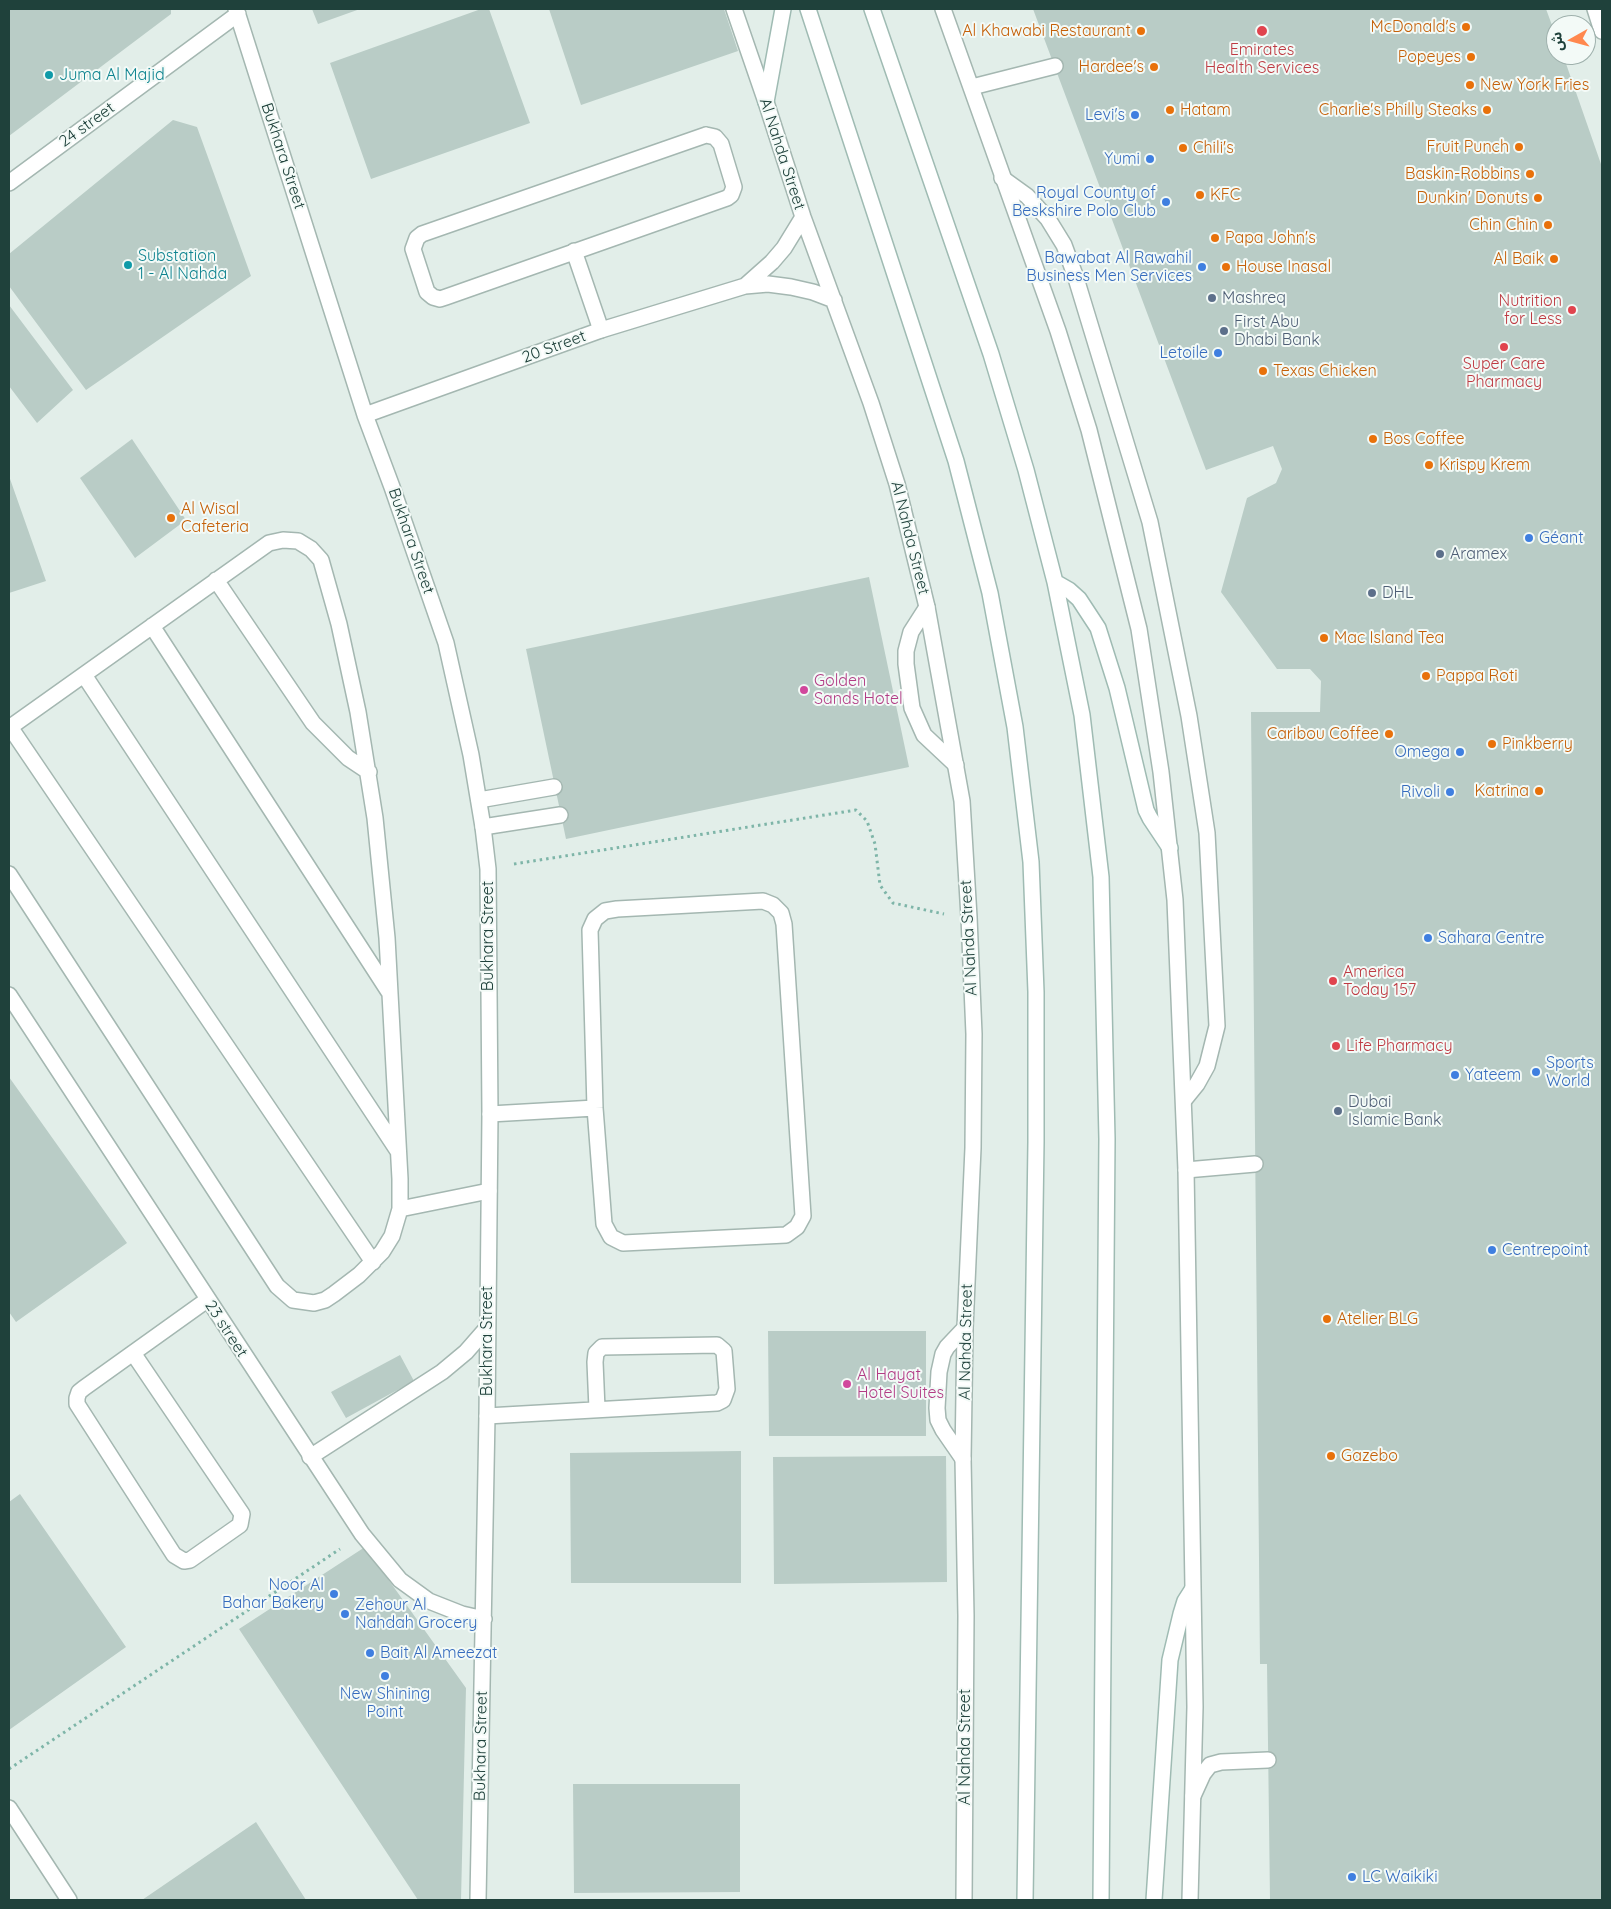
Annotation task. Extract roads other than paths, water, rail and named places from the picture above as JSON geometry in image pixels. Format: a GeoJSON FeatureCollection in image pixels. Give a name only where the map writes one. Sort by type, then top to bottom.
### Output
{"type":"FeatureCollection","features":[{"type":"Feature","properties":{"kind":"street","name":"Al Nahda Street"},"geometry":{"type":"LineString","coordinates":[[734,9],[803,217],[871,403],[897,484],[927,607],[962,801],[974,1034],[973,1148],[965,1328],[963,1459],[966,1616],[964,1900]]}},
{"type":"Feature","properties":{"kind":"street"},"geometry":{"type":"LineString","coordinates":[[766,102],[783,9]]}},
{"type":"Feature","properties":{"kind":"street"},"geometry":{"type":"LineString","coordinates":[[808,9],[956,461],[992,602],[1015,727],[1031,862],[1036,992],[1036,1142],[1025,1900]]}},
{"type":"Feature","properties":{"kind":"street"},"geometry":{"type":"LineString","coordinates":[[872,9],[991,354],[1026,470],[1055,582],[1082,715],[1101,877],[1107,1139],[1101,1900]]}},
{"type":"Feature","properties":{"kind":"street"},"geometry":{"type":"LineString","coordinates":[[943,9],[1058,331],[1084,412],[1116,531],[1139,629],[1161,772],[1175,900],[1186,1170],[1195,1707],[1190,1900]]}},
{"type":"Feature","properties":{"kind":"street"},"geometry":{"type":"LineString","coordinates":[[1595,9],[1602,30]]}},
{"type":"Feature","properties":{"kind":"street","name":"24 street"},"geometry":{"type":"LineString","coordinates":[[9,182],[237,11]]}},
{"type":"Feature","properties":{"kind":"street","name":"Bukhara Street"},"geometry":{"type":"LineString","coordinates":[[237,11],[365,415],[446,643],[471,755],[483,827],[488,868],[490,1114],[484,1619],[478,1900]]}},
{"type":"Feature","properties":{"kind":"street"},"geometry":{"type":"LineString","coordinates":[[972,87],[1055,66]]}},
{"type":"Feature","properties":{"kind":"street"},"geometry":{"type":"LineString","coordinates":[[706,135],[719,140],[734,182],[734,191],[731,195],[574,252],[440,298],[433,297],[427,292],[413,250],[417,238],[422,234],[706,135]]}},
{"type":"Feature","properties":{"kind":"street"},"geometry":{"type":"LineString","coordinates":[[1002,178],[1027,196],[1048,219],[1064,245],[1075,274],[1150,522],[1189,716],[1208,833],[1217,1026],[1207,1066],[1197,1084],[1184,1100]]}},
{"type":"Feature","properties":{"kind":"street","name":"20 Street"},"geometry":{"type":"LineString","coordinates":[[745,286],[760,274],[784,248],[803,217]]}},
{"type":"Feature","properties":{"kind":"street"},"geometry":{"type":"LineString","coordinates":[[574,252],[601,330]]}},
{"type":"Feature","properties":{"kind":"street","name":"20 Street"},"geometry":{"type":"LineString","coordinates":[[365,415],[601,330],[745,286],[768,284],[790,287],[813,292],[834,300]]}},
{"type":"Feature","properties":{"kind":"street"},"geometry":{"type":"LineString","coordinates":[[9,874],[277,1286],[293,1300],[314,1303],[325,1300],[359,1275],[373,1262],[382,1252],[392,1236],[400,1210],[399,1152],[387,938],[369,772],[358,712],[340,624],[320,560],[311,549],[298,542],[283,540],[269,543],[10,728],[373,1262]]}},
{"type":"Feature","properties":{"kind":"street"},"geometry":{"type":"LineString","coordinates":[[216,580],[313,723],[342,752],[369,772]]}},
{"type":"Feature","properties":{"kind":"street"},"geometry":{"type":"LineString","coordinates":[[1055,582],[1069,590],[1079,599],[1098,628],[1117,688],[1146,810],[1170,848]]}},
{"type":"Feature","properties":{"kind":"street"},"geometry":{"type":"LineString","coordinates":[[927,607],[911,632],[906,651],[912,708],[924,735],[956,765]]}},
{"type":"Feature","properties":{"kind":"street"},"geometry":{"type":"LineString","coordinates":[[152,626],[390,994]]}},
{"type":"Feature","properties":{"kind":"street"},"geometry":{"type":"LineString","coordinates":[[84,675],[399,1152]]}},
{"type":"Feature","properties":{"kind":"street"},"geometry":{"type":"LineString","coordinates":[[479,800],[554,787]]}},
{"type":"Feature","properties":{"kind":"street"},"geometry":{"type":"LineString","coordinates":[[483,827],[560,814]]}},
{"type":"Feature","properties":{"kind":"street"},"geometry":{"type":"LineString","coordinates":[[752,901],[763,901],[773,905],[781,913],[785,934],[803,1202],[803,1216],[797,1227],[786,1235],[622,1244],[611,1237],[604,1224],[596,1108],[589,942],[590,930],[595,919],[605,912],[617,909],[752,901]]}},
{"type":"Feature","properties":{"kind":"street","name":"23 street"},"geometry":{"type":"LineString","coordinates":[[9,996],[362,1534],[400,1580],[429,1601],[462,1614],[484,1619]]}},
{"type":"Feature","properties":{"kind":"street"},"geometry":{"type":"LineString","coordinates":[[490,1114],[596,1108]]}},
{"type":"Feature","properties":{"kind":"street"},"geometry":{"type":"LineString","coordinates":[[1186,1170],[1255,1164]]}},
{"type":"Feature","properties":{"kind":"street"},"geometry":{"type":"LineString","coordinates":[[400,1210],[489,1191]]}},
{"type":"Feature","properties":{"kind":"street"},"geometry":{"type":"LineString","coordinates":[[133,1353],[242,1514],[240,1526],[190,1560],[184,1561],[174,1555],[77,1404],[79,1392],[133,1353],[207,1300]]}},
{"type":"Feature","properties":{"kind":"street"},"geometry":{"type":"LineString","coordinates":[[310,1457],[442,1372],[466,1352],[487,1328]]}},
{"type":"Feature","properties":{"kind":"street"},"geometry":{"type":"LineString","coordinates":[[963,1459],[943,1430],[938,1420],[937,1408],[939,1372],[943,1354],[965,1328]]}},
{"type":"Feature","properties":{"kind":"street"},"geometry":{"type":"LineString","coordinates":[[487,1416],[718,1403],[723,1400],[727,1389],[724,1351],[716,1345],[602,1347],[596,1353],[595,1362],[597,1409]]}},
{"type":"Feature","properties":{"kind":"street"},"geometry":{"type":"LineString","coordinates":[[1154,1900],[1169,1675],[1181,1614],[1192,1590]]}},
{"type":"Feature","properties":{"kind":"street"},"geometry":{"type":"LineString","coordinates":[[1193,1797],[1203,1774],[1210,1765],[1221,1762],[1268,1760]]}},
{"type":"Feature","properties":{"kind":"street"},"geometry":{"type":"LineString","coordinates":[[9,1808],[69,1900]]}},
{"type":"Feature","properties":{"kind":"place","name":"McDonald's"},"geometry":{"type":"Point","coordinates":[1466,27]}},
{"type":"Feature","properties":{"kind":"place","name":"Al Khawabi Restaurant"},"geometry":{"type":"Point","coordinates":[1141,31]}},
{"type":"Feature","properties":{"kind":"place","name":"Emirates Health Services"},"geometry":{"type":"Point","coordinates":[1262,31]}},
{"type":"Feature","properties":{"kind":"place","name":"Popeyes"},"geometry":{"type":"Point","coordinates":[1471,57]}},
{"type":"Feature","properties":{"kind":"place","name":"Hardee's"},"geometry":{"type":"Point","coordinates":[1154,67]}},
{"type":"Feature","properties":{"kind":"place","name":"Juma Al Majid"},"geometry":{"type":"Point","coordinates":[49,75]}},
{"type":"Feature","properties":{"kind":"place","name":"New York Fries"},"geometry":{"type":"Point","coordinates":[1470,85]}},
{"type":"Feature","properties":{"kind":"place","name":"Hatam"},"geometry":{"type":"Point","coordinates":[1170,110]}},
{"type":"Feature","properties":{"kind":"place","name":"Charlie's Philly Steaks"},"geometry":{"type":"Point","coordinates":[1487,110]}},
{"type":"Feature","properties":{"kind":"place","name":"Levi's"},"geometry":{"type":"Point","coordinates":[1135,115]}},
{"type":"Feature","properties":{"kind":"place","name":"Fruit Punch"},"geometry":{"type":"Point","coordinates":[1519,147]}},
{"type":"Feature","properties":{"kind":"place","name":"Chili's"},"geometry":{"type":"Point","coordinates":[1183,148]}},
{"type":"Feature","properties":{"kind":"place","name":"Yumi"},"geometry":{"type":"Point","coordinates":[1150,159]}},
{"type":"Feature","properties":{"kind":"place","name":"Baskin-Robbins"},"geometry":{"type":"Point","coordinates":[1530,174]}},
{"type":"Feature","properties":{"kind":"place","name":"KFC"},"geometry":{"type":"Point","coordinates":[1200,195]}},
{"type":"Feature","properties":{"kind":"place","name":"Dunkin' Donuts"},"geometry":{"type":"Point","coordinates":[1538,198]}},
{"type":"Feature","properties":{"kind":"place","name":"Royal County of Beskshire Polo Club"},"geometry":{"type":"Point","coordinates":[1166,202]}},
{"type":"Feature","properties":{"kind":"place","name":"Chin Chin"},"geometry":{"type":"Point","coordinates":[1548,225]}},
{"type":"Feature","properties":{"kind":"place","name":"Papa John's"},"geometry":{"type":"Point","coordinates":[1215,238]}},
{"type":"Feature","properties":{"kind":"place","name":"Al Baik"},"geometry":{"type":"Point","coordinates":[1554,259]}},
{"type":"Feature","properties":{"kind":"place","name":"Substation 1 - Al Nahda"},"geometry":{"type":"Point","coordinates":[128,265]}},
{"type":"Feature","properties":{"kind":"place","name":"Bawabat Al Rawahil Business Men Services"},"geometry":{"type":"Point","coordinates":[1202,267]}},
{"type":"Feature","properties":{"kind":"place","name":"House Inasal"},"geometry":{"type":"Point","coordinates":[1226,267]}},
{"type":"Feature","properties":{"kind":"place","name":"Mashreq"},"geometry":{"type":"Point","coordinates":[1212,298]}},
{"type":"Feature","properties":{"kind":"place","name":"Nutrition for Less"},"geometry":{"type":"Point","coordinates":[1572,310]}},
{"type":"Feature","properties":{"kind":"place","name":"First Abu Dhabi Bank"},"geometry":{"type":"Point","coordinates":[1224,331]}},
{"type":"Feature","properties":{"kind":"place","name":"Super Care Pharmacy"},"geometry":{"type":"Point","coordinates":[1504,347]}},
{"type":"Feature","properties":{"kind":"place","name":"Letoile"},"geometry":{"type":"Point","coordinates":[1218,353]}},
{"type":"Feature","properties":{"kind":"place","name":"Texas Chicken"},"geometry":{"type":"Point","coordinates":[1263,371]}},
{"type":"Feature","properties":{"kind":"place","name":"Bos Coffee"},"geometry":{"type":"Point","coordinates":[1373,439]}},
{"type":"Feature","properties":{"kind":"place","name":"Krispy Krem"},"geometry":{"type":"Point","coordinates":[1429,465]}},
{"type":"Feature","properties":{"kind":"place","name":"Al Wisal Cafeteria"},"geometry":{"type":"Point","coordinates":[171,518]}},
{"type":"Feature","properties":{"kind":"place","name":"Géant"},"geometry":{"type":"Point","coordinates":[1529,538]}},
{"type":"Feature","properties":{"kind":"place","name":"Aramex"},"geometry":{"type":"Point","coordinates":[1440,554]}},
{"type":"Feature","properties":{"kind":"place","name":"DHL"},"geometry":{"type":"Point","coordinates":[1372,593]}},
{"type":"Feature","properties":{"kind":"place","name":"Mac Island Tea"},"geometry":{"type":"Point","coordinates":[1324,638]}},
{"type":"Feature","properties":{"kind":"place","name":"Pappa Roti"},"geometry":{"type":"Point","coordinates":[1426,676]}},
{"type":"Feature","properties":{"kind":"place","name":"Golden Sands Hotel"},"geometry":{"type":"Point","coordinates":[804,690]}},
{"type":"Feature","properties":{"kind":"place","name":"Caribou Coffee"},"geometry":{"type":"Point","coordinates":[1389,734]}},
{"type":"Feature","properties":{"kind":"place","name":"Pinkberry"},"geometry":{"type":"Point","coordinates":[1492,744]}},
{"type":"Feature","properties":{"kind":"place","name":"Omega"},"geometry":{"type":"Point","coordinates":[1460,752]}},
{"type":"Feature","properties":{"kind":"place","name":"Katrina"},"geometry":{"type":"Point","coordinates":[1539,791]}},
{"type":"Feature","properties":{"kind":"place","name":"Rivoli"},"geometry":{"type":"Point","coordinates":[1450,792]}},
{"type":"Feature","properties":{"kind":"place","name":"Sahara Centre"},"geometry":{"type":"Point","coordinates":[1428,938]}},
{"type":"Feature","properties":{"kind":"place","name":"America Today 157"},"geometry":{"type":"Point","coordinates":[1333,981]}},
{"type":"Feature","properties":{"kind":"place","name":"Life Pharmacy"},"geometry":{"type":"Point","coordinates":[1336,1046]}},
{"type":"Feature","properties":{"kind":"place","name":"Sports World"},"geometry":{"type":"Point","coordinates":[1536,1072]}},
{"type":"Feature","properties":{"kind":"place","name":"Yateem"},"geometry":{"type":"Point","coordinates":[1455,1075]}},
{"type":"Feature","properties":{"kind":"place","name":"Dubai Islamic Bank"},"geometry":{"type":"Point","coordinates":[1338,1111]}},
{"type":"Feature","properties":{"kind":"place","name":"Centrepoint"},"geometry":{"type":"Point","coordinates":[1492,1250]}},
{"type":"Feature","properties":{"kind":"place","name":"Atelier BLG"},"geometry":{"type":"Point","coordinates":[1327,1319]}},
{"type":"Feature","properties":{"kind":"place","name":"Al Hayat Hotel Suites"},"geometry":{"type":"Point","coordinates":[847,1384]}},
{"type":"Feature","properties":{"kind":"place","name":"Gazebo"},"geometry":{"type":"Point","coordinates":[1331,1456]}},
{"type":"Feature","properties":{"kind":"place","name":"Noor Al Bahar Bakery"},"geometry":{"type":"Point","coordinates":[334,1594]}},
{"type":"Feature","properties":{"kind":"place","name":"Zehour Al Nahdah Grocery"},"geometry":{"type":"Point","coordinates":[345,1614]}},
{"type":"Feature","properties":{"kind":"place","name":"Bait Al Ameezat"},"geometry":{"type":"Point","coordinates":[370,1653]}},
{"type":"Feature","properties":{"kind":"place","name":"New Shining Point"},"geometry":{"type":"Point","coordinates":[385,1676]}},
{"type":"Feature","properties":{"kind":"place","name":"LC Waikiki"},"geometry":{"type":"Point","coordinates":[1352,1877]}}]}
